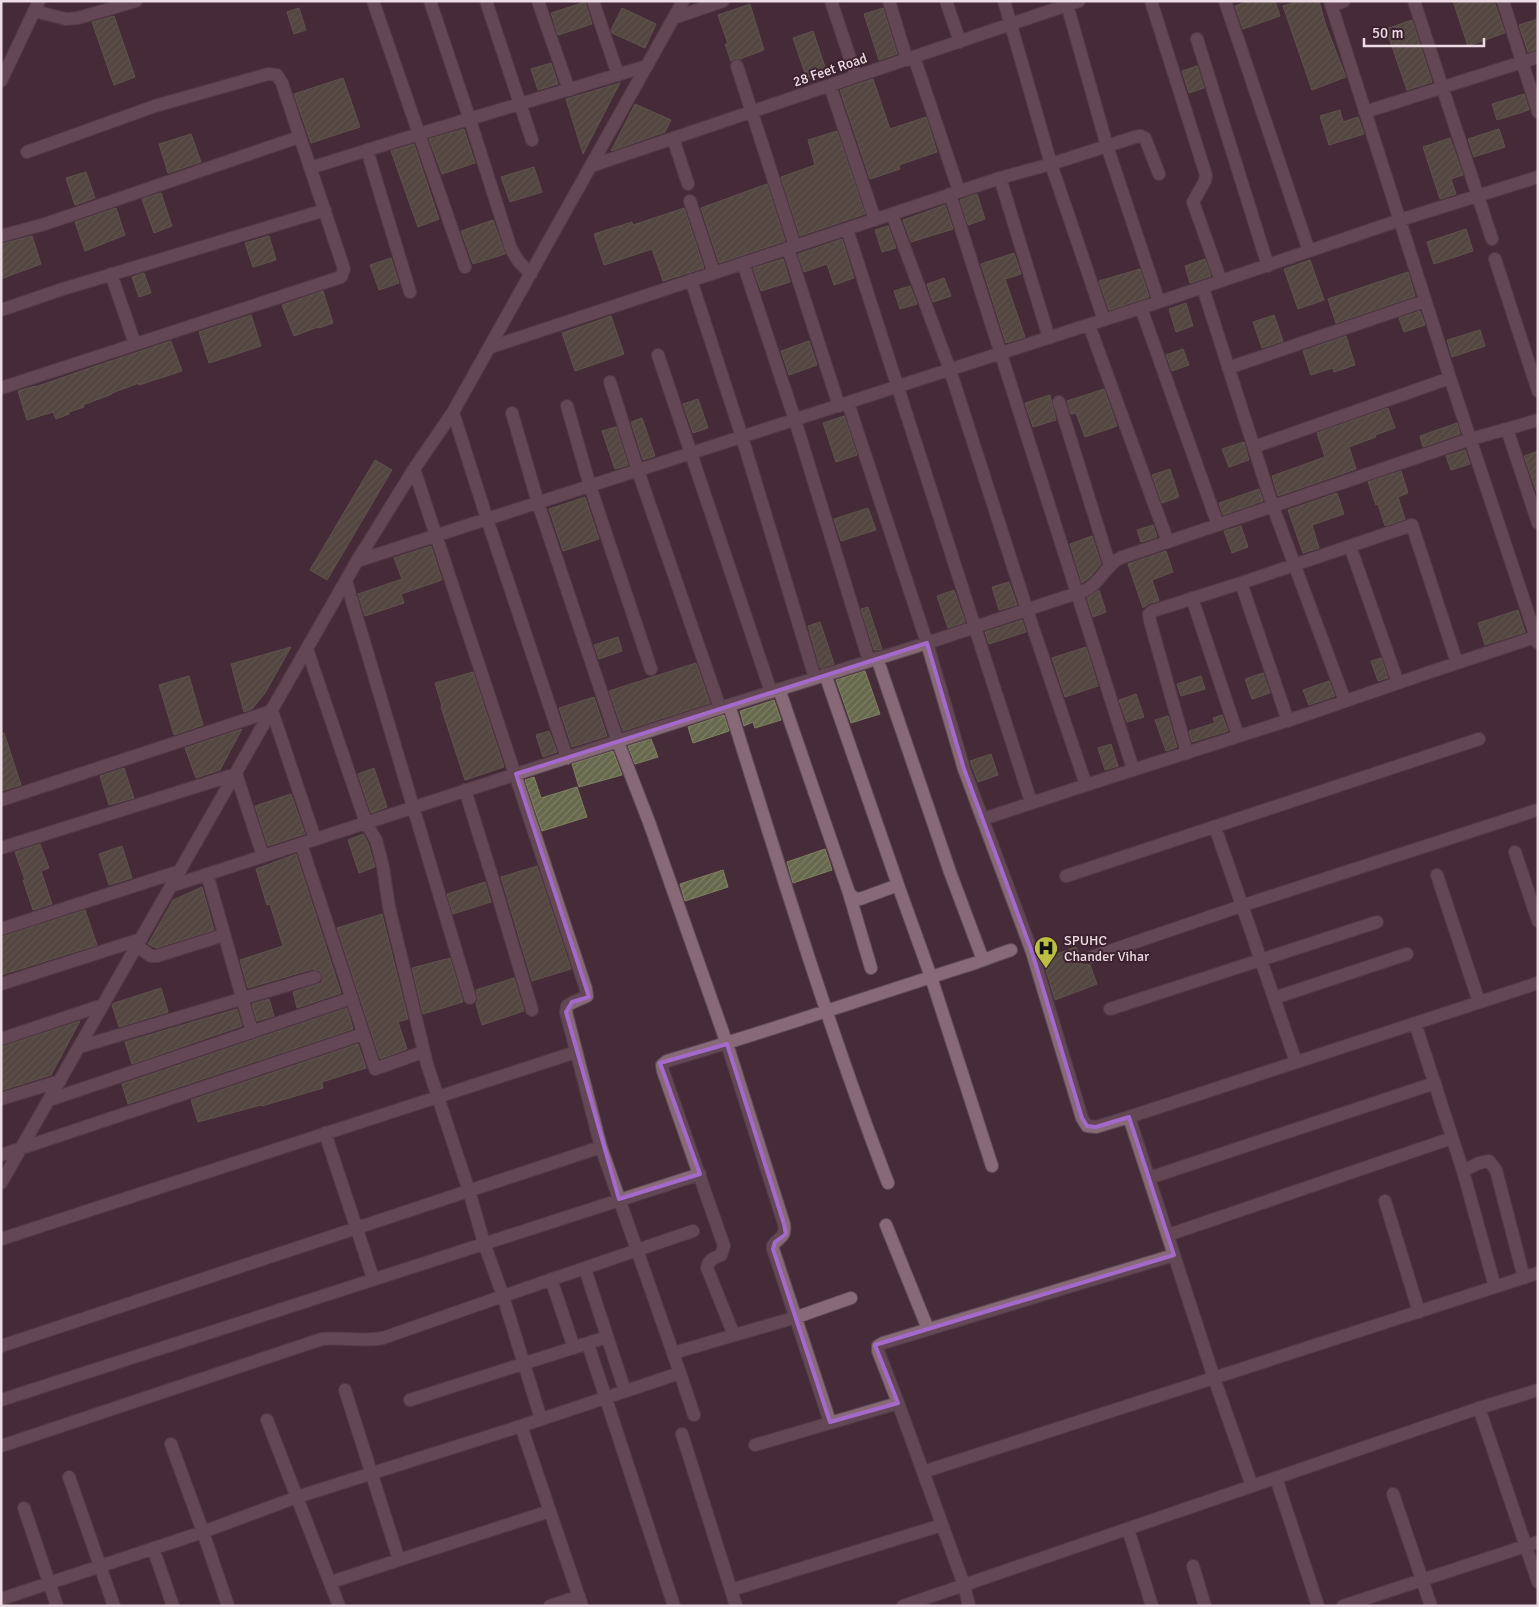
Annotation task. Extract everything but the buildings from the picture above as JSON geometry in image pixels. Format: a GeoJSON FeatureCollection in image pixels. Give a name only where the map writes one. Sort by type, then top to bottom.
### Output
{"type":"FeatureCollection","features":[{"type":"Feature","properties":{"kind":"street"},"geometry":{"type":"LineString","coordinates":[[1,81],[37,6],[66,19],[78,18],[136,1]]}},
{"type":"Feature","properties":{"kind":"street"},"geometry":{"type":"LineString","coordinates":[[373,1],[465,267]]}},
{"type":"Feature","properties":{"kind":"street"},"geometry":{"type":"LineString","coordinates":[[430,1],[512,250],[519,262],[531,274]]}},
{"type":"Feature","properties":{"kind":"street"},"geometry":{"type":"LineString","coordinates":[[486,1],[532,140]]}},
{"type":"Feature","properties":{"kind":"street"},"geometry":{"type":"LineString","coordinates":[[538,1],[569,90]]}},
{"type":"Feature","properties":{"kind":"street"},"geometry":{"type":"LineString","coordinates":[[593,1],[618,75]]}},
{"type":"Feature","properties":{"kind":"street"},"geometry":{"type":"LineString","coordinates":[[1,1183],[357,561],[414,468],[453,412],[491,347],[683,1]]}},
{"type":"Feature","properties":{"kind":"street"},"geometry":{"type":"LineString","coordinates":[[674,18],[723,1]]}},
{"type":"Feature","properties":{"kind":"street"},"geometry":{"type":"LineString","coordinates":[[831,1],[856,76]]}},
{"type":"Feature","properties":{"kind":"street"},"geometry":{"type":"LineString","coordinates":[[889,1],[911,59],[955,193],[1000,354],[1133,770]]}},
{"type":"Feature","properties":{"kind":"street"},"geometry":{"type":"LineString","coordinates":[[946,1],[960,42]]}},
{"type":"Feature","properties":{"kind":"street"},"geometry":{"type":"LineString","coordinates":[[1004,1],[1051,164],[1104,320]]}},
{"type":"Feature","properties":{"kind":"street"},"geometry":{"type":"LineString","coordinates":[[1151,1],[1206,175],[1205,181],[1193,202],[1221,281]]}},
{"type":"Feature","properties":{"kind":"street"},"geometry":{"type":"LineString","coordinates":[[1225,1],[1309,251]]}},
{"type":"Feature","properties":{"kind":"street"},"geometry":{"type":"LineString","coordinates":[[983,819],[1457,663],[1537,639],[1425,301],[1331,3],[1344,1]]}},
{"type":"Feature","properties":{"kind":"street"},"geometry":{"type":"LineString","coordinates":[[1414,1],[1492,239]]}},
{"type":"Feature","properties":{"kind":"street"},"geometry":{"type":"LineString","coordinates":[[1502,1],[1538,112]]}},
{"type":"Feature","properties":{"kind":"street"},"geometry":{"type":"LineString","coordinates":[[1070,2],[1107,146],[1159,302]]}},
{"type":"Feature","properties":{"kind":"street","name":"28 Feet Road"},"geometry":{"type":"LineString","coordinates":[[592,166],[1011,25],[1070,2]]}},
{"type":"Feature","properties":{"kind":"street"},"geometry":{"type":"LineString","coordinates":[[1198,39],[1268,266]]}},
{"type":"Feature","properties":{"kind":"street"},"geometry":{"type":"LineString","coordinates":[[1365,112],[1538,57]]}},
{"type":"Feature","properties":{"kind":"street"},"geometry":{"type":"LineString","coordinates":[[310,168],[647,66]]}},
{"type":"Feature","properties":{"kind":"street"},"geometry":{"type":"LineString","coordinates":[[737,66],[753,112],[792,247],[843,404],[927,644],[964,769],[1032,952],[1082,1118],[1087,1126],[1096,1127],[1129,1117],[1538,983]]}},
{"type":"Feature","properties":{"kind":"street"},"geometry":{"type":"LineString","coordinates":[[1,388],[341,277],[344,269],[280,78],[273,74],[155,106],[27,152]]}},
{"type":"Feature","properties":{"kind":"street"},"geometry":{"type":"LineString","coordinates":[[830,86],[875,220]]}},
{"type":"Feature","properties":{"kind":"street"},"geometry":{"type":"LineString","coordinates":[[491,347],[1000,178],[1139,136],[1143,137],[1146,141],[1159,174]]}},
{"type":"Feature","properties":{"kind":"street"},"geometry":{"type":"LineString","coordinates":[[1,236],[46,224],[299,137]]}},
{"type":"Feature","properties":{"kind":"street"},"geometry":{"type":"LineString","coordinates":[[673,138],[688,184]]}},
{"type":"Feature","properties":{"kind":"street"},"geometry":{"type":"LineString","coordinates":[[367,150],[410,292]]}},
{"type":"Feature","properties":{"kind":"street"},"geometry":{"type":"LineString","coordinates":[[357,561],[1203,288],[1400,220],[1538,177]]}},
{"type":"Feature","properties":{"kind":"street"},"geometry":{"type":"LineString","coordinates":[[1000,178],[1049,338]]}},
{"type":"Feature","properties":{"kind":"street"},"geometry":{"type":"LineString","coordinates":[[690,201],[714,273]]}},
{"type":"Feature","properties":{"kind":"street"},"geometry":{"type":"LineString","coordinates":[[1,310],[111,274],[325,210]]}},
{"type":"Feature","properties":{"kind":"street"},"geometry":{"type":"LineString","coordinates":[[892,214],[950,370],[1027,610],[1086,785]]}},
{"type":"Feature","properties":{"kind":"street"},"geometry":{"type":"LineString","coordinates":[[847,229],[1032,802]]}},
{"type":"Feature","properties":{"kind":"street"},"geometry":{"type":"LineString","coordinates":[[1495,259],[1538,390]]}},
{"type":"Feature","properties":{"kind":"street"},"geometry":{"type":"LineString","coordinates":[[743,263],[873,659],[983,960]]}},
{"type":"Feature","properties":{"kind":"street"},"geometry":{"type":"LineString","coordinates":[[111,274],[135,344]]}},
{"type":"Feature","properties":{"kind":"street"},"geometry":{"type":"LineString","coordinates":[[691,280],[820,676],[898,885],[992,1166]]}},
{"type":"Feature","properties":{"kind":"street"},"geometry":{"type":"LineString","coordinates":[[1203,288],[1273,507],[1345,701]]}},
{"type":"Feature","properties":{"kind":"street"},"geometry":{"type":"LineString","coordinates":[[1228,368],[1425,301]]}},
{"type":"Feature","properties":{"kind":"street"},"geometry":{"type":"LineString","coordinates":[[1141,308],[1218,525]]}},
{"type":"Feature","properties":{"kind":"street"},"geometry":{"type":"LineString","coordinates":[[1089,325],[1168,542]]}},
{"type":"Feature","properties":{"kind":"street"},"geometry":{"type":"LineString","coordinates":[[658,356],[775,691],[849,893],[872,968]]}},
{"type":"Feature","properties":{"kind":"street"},"geometry":{"type":"LineString","coordinates":[[1254,447],[1450,378]]}},
{"type":"Feature","properties":{"kind":"street"},"geometry":{"type":"LineString","coordinates":[[610,382],[638,471],[724,707],[869,1134],[888,1183]]}},
{"type":"Feature","properties":{"kind":"street"},"geometry":{"type":"LineString","coordinates":[[1059,402],[1110,566]]}},
{"type":"Feature","properties":{"kind":"street"},"geometry":{"type":"LineString","coordinates":[[567,406],[590,486],[651,669]]}},
{"type":"Feature","properties":{"kind":"street"},"geometry":{"type":"LineString","coordinates":[[453,412],[487,520],[567,758]]}},
{"type":"Feature","properties":{"kind":"street"},"geometry":{"type":"LineString","coordinates":[[512,413],[538,503],[618,742],[649,822],[726,1044],[784,1224],[785,1231],[782,1237],[773,1245],[773,1249],[797,1317],[830,1422]]}},
{"type":"Feature","properties":{"kind":"street"},"geometry":{"type":"LineString","coordinates":[[171,886],[873,659],[927,644],[975,626],[1027,610],[1092,587],[1113,562],[1120,558],[1471,439],[1538,420]]}},
{"type":"Feature","properties":{"kind":"street"},"geometry":{"type":"LineString","coordinates":[[1507,429],[1538,523]]}},
{"type":"Feature","properties":{"kind":"street"},"geometry":{"type":"LineString","coordinates":[[414,468],[586,989],[587,996],[572,1002],[567,1006],[566,1012],[576,1052],[601,1147],[694,1415]]}},
{"type":"Feature","properties":{"kind":"street"},"geometry":{"type":"LineString","coordinates":[[1187,753],[1149,614],[1192,598],[1412,525],[1457,663]]}},
{"type":"Feature","properties":{"kind":"street"},"geometry":{"type":"LineString","coordinates":[[1350,546],[1398,683]]}},
{"type":"Feature","properties":{"kind":"street"},"geometry":{"type":"LineString","coordinates":[[346,581],[470,998]]}},
{"type":"Feature","properties":{"kind":"street"},"geometry":{"type":"LineString","coordinates":[[1241,583],[1288,720]]}},
{"type":"Feature","properties":{"kind":"street"},"geometry":{"type":"LineString","coordinates":[[1192,598],[1238,736]]}},
{"type":"Feature","properties":{"kind":"street"},"geometry":{"type":"LineString","coordinates":[[307,649],[366,823],[376,840],[383,867],[389,907],[423,1052],[541,1419]]}},
{"type":"Feature","properties":{"kind":"street"},"geometry":{"type":"LineString","coordinates":[[1,800],[272,711]]}},
{"type":"Feature","properties":{"kind":"street"},"geometry":{"type":"LineString","coordinates":[[272,711],[315,839]]}},
{"type":"Feature","properties":{"kind":"street"},"geometry":{"type":"LineString","coordinates":[[1066,876],[1479,738]]}},
{"type":"Feature","properties":{"kind":"street"},"geometry":{"type":"LineString","coordinates":[[1,848],[236,774]]}},
{"type":"Feature","properties":{"kind":"street"},"geometry":{"type":"LineString","coordinates":[[236,774],[263,856]]}},
{"type":"Feature","properties":{"kind":"street"},"geometry":{"type":"LineString","coordinates":[[465,790],[532,1010]]}},
{"type":"Feature","properties":{"kind":"street"},"geometry":{"type":"LineString","coordinates":[[1092,957],[1242,905],[1537,810]]}},
{"type":"Feature","properties":{"kind":"street"},"geometry":{"type":"LineString","coordinates":[[1215,827],[1296,1062]]}},
{"type":"Feature","properties":{"kind":"street"},"geometry":{"type":"LineString","coordinates":[[301,844],[375,1069],[423,1052]]}},
{"type":"Feature","properties":{"kind":"street"},"geometry":{"type":"LineString","coordinates":[[1515,852],[1538,921]]}},
{"type":"Feature","properties":{"kind":"street"},"geometry":{"type":"LineString","coordinates":[[1,929],[180,871]]}},
{"type":"Feature","properties":{"kind":"street"},"geometry":{"type":"LineString","coordinates":[[207,874],[252,1032]]}},
{"type":"Feature","properties":{"kind":"street"},"geometry":{"type":"LineString","coordinates":[[1437,875],[1479,1002]]}},
{"type":"Feature","properties":{"kind":"street"},"geometry":{"type":"LineString","coordinates":[[849,893],[854,898],[860,899],[898,885]]}},
{"type":"Feature","properties":{"kind":"street"},"geometry":{"type":"LineString","coordinates":[[1110,1009],[1377,922]]}},
{"type":"Feature","properties":{"kind":"street"},"geometry":{"type":"LineString","coordinates":[[139,942],[151,956],[157,956],[224,935]]}},
{"type":"Feature","properties":{"kind":"street"},"geometry":{"type":"LineString","coordinates":[[1,984],[139,942]]}},
{"type":"Feature","properties":{"kind":"street"},"geometry":{"type":"LineString","coordinates":[[734,1335],[708,1268],[708,1264],[712,1259],[721,1255],[724,1246],[662,1065],[667,1061],[726,1044],[1011,950]]}},
{"type":"Feature","properties":{"kind":"street"},"geometry":{"type":"LineString","coordinates":[[1274,998],[1407,954]]}},
{"type":"Feature","properties":{"kind":"street"},"geometry":{"type":"LineString","coordinates":[[79,1047],[315,977]]}},
{"type":"Feature","properties":{"kind":"street"},"geometry":{"type":"LineString","coordinates":[[49,1100],[352,998]]}},
{"type":"Feature","properties":{"kind":"street"},"geometry":{"type":"LineString","coordinates":[[1,1039],[103,1005]]}},
{"type":"Feature","properties":{"kind":"street"},"geometry":{"type":"LineString","coordinates":[[1415,1023],[1463,1171],[1495,1287]]}},
{"type":"Feature","properties":{"kind":"street"},"geometry":{"type":"LineString","coordinates":[[1,1155],[364,1034]]}},
{"type":"Feature","properties":{"kind":"street"},"geometry":{"type":"LineString","coordinates":[[1,1239],[576,1052]]}},
{"type":"Feature","properties":{"kind":"street"},"geometry":{"type":"LineString","coordinates":[[1,1100],[60,1081]]}},
{"type":"Feature","properties":{"kind":"street"},"geometry":{"type":"LineString","coordinates":[[1149,1178],[1435,1083]]}},
{"type":"Feature","properties":{"kind":"street"},"geometry":{"type":"LineString","coordinates":[[1129,1117],[1214,1378],[1252,1486]]}},
{"type":"Feature","properties":{"kind":"street"},"geometry":{"type":"LineString","coordinates":[[324,1133],[372,1278]]}},
{"type":"Feature","properties":{"kind":"street"},"geometry":{"type":"LineString","coordinates":[[1168,1235],[1452,1138]]}},
{"type":"Feature","properties":{"kind":"street"},"geometry":{"type":"LineString","coordinates":[[1,1346],[601,1147]]}},
{"type":"Feature","properties":{"kind":"street"},"geometry":{"type":"LineString","coordinates":[[1463,1171],[1478,1163],[1489,1161],[1496,1170],[1524,1278]]}},
{"type":"Feature","properties":{"kind":"street"},"geometry":{"type":"LineString","coordinates":[[1,1400],[372,1278],[700,1174]]}},
{"type":"Feature","properties":{"kind":"street"},"geometry":{"type":"LineString","coordinates":[[1385,1202],[1419,1312]]}},
{"type":"Feature","properties":{"kind":"street"},"geometry":{"type":"LineString","coordinates":[[886,1225],[928,1329]]}},
{"type":"Feature","properties":{"kind":"street"},"geometry":{"type":"LineString","coordinates":[[1,1446],[322,1339],[337,1338],[368,1341],[383,1338],[693,1231]]}},
{"type":"Feature","properties":{"kind":"street"},"geometry":{"type":"LineString","coordinates":[[969,1606],[964,1585],[878,1351],[878,1346],[928,1329],[1174,1255]]}},
{"type":"Feature","properties":{"kind":"street"},"geometry":{"type":"LineString","coordinates":[[584,1268],[625,1391]]}},
{"type":"Feature","properties":{"kind":"street"},"geometry":{"type":"LineString","coordinates":[[923,1472],[1538,1273]]}},
{"type":"Feature","properties":{"kind":"street"},"geometry":{"type":"LineString","coordinates":[[551,1280],[574,1348]]}},
{"type":"Feature","properties":{"kind":"street"},"geometry":{"type":"LineString","coordinates":[[673,1353],[797,1317],[851,1298]]}},
{"type":"Feature","properties":{"kind":"street"},"geometry":{"type":"LineString","coordinates":[[410,1400],[607,1337]]}},
{"type":"Feature","properties":{"kind":"street"},"geometry":{"type":"LineString","coordinates":[[588,1344],[674,1606]]}},
{"type":"Feature","properties":{"kind":"street"},"geometry":{"type":"LineString","coordinates":[[1,1599],[203,1532],[297,1497],[680,1373]]}},
{"type":"Feature","properties":{"kind":"street"},"geometry":{"type":"LineString","coordinates":[[345,1390],[399,1560]]}},
{"type":"Feature","properties":{"kind":"street"},"geometry":{"type":"LineString","coordinates":[[903,1606],[1479,1408],[1538,1390]]}},
{"type":"Feature","properties":{"kind":"street"},"geometry":{"type":"LineString","coordinates":[[754,1445],[898,1403]]}},
{"type":"Feature","properties":{"kind":"street"},"geometry":{"type":"LineString","coordinates":[[1479,1408],[1532,1544],[1538,1582]]}},
{"type":"Feature","properties":{"kind":"street"},"geometry":{"type":"LineString","coordinates":[[267,1420],[339,1606]]}},
{"type":"Feature","properties":{"kind":"street"},"geometry":{"type":"LineString","coordinates":[[521,1426],[580,1601],[550,1606]]}},
{"type":"Feature","properties":{"kind":"street"},"geometry":{"type":"LineString","coordinates":[[682,1434],[736,1606]]}},
{"type":"Feature","properties":{"kind":"street"},"geometry":{"type":"LineString","coordinates":[[171,1444],[228,1606]]}},
{"type":"Feature","properties":{"kind":"street"},"geometry":{"type":"LineString","coordinates":[[69,1477],[114,1606]]}},
{"type":"Feature","properties":{"kind":"street"},"geometry":{"type":"LineString","coordinates":[[1276,1478],[1318,1606]]}},
{"type":"Feature","properties":{"kind":"street"},"geometry":{"type":"LineString","coordinates":[[1394,1494],[1430,1606]]}},
{"type":"Feature","properties":{"kind":"street"},"geometry":{"type":"LineString","coordinates":[[24,1508],[57,1606]]}},
{"type":"Feature","properties":{"kind":"street"},"geometry":{"type":"LineString","coordinates":[[331,1582],[550,1511]]}},
{"type":"Feature","properties":{"kind":"street"},"geometry":{"type":"LineString","coordinates":[[731,1590],[942,1525]]}},
{"type":"Feature","properties":{"kind":"street"},"geometry":{"type":"LineString","coordinates":[[1128,1529],[1152,1606]]}},
{"type":"Feature","properties":{"kind":"street"},"geometry":{"type":"LineString","coordinates":[[1343,1606],[1372,1601],[1422,1579],[1532,1544]]}},
{"type":"Feature","properties":{"kind":"street"},"geometry":{"type":"LineString","coordinates":[[152,1548],[173,1606]]}},
{"type":"Feature","properties":{"kind":"street"},"geometry":{"type":"LineString","coordinates":[[1193,1566],[1206,1606]]}},
{"type":"Feature","properties":{"kind":"highlighted area"},"geometry":{"type":"Polygon","coordinates":[[[927,643],[964,769],[1032,952],[1082,1118],[1087,1126],[1096,1127],[1129,1117],[1174,1255],[875,1345],[898,1403],[830,1422],[773,1249],[775,1242],[786,1234],[784,1224],[727,1044],[660,1063],[700,1174],[619,1199],[566,1012],[572,1002],[589,997],[516,774],[927,643]]]}},
{"type":"Feature","properties":{"kind":"place","name":"SPUHC Chander Vihar"},"geometry":{"type":"Point","coordinates":[1046,969]}}]}
